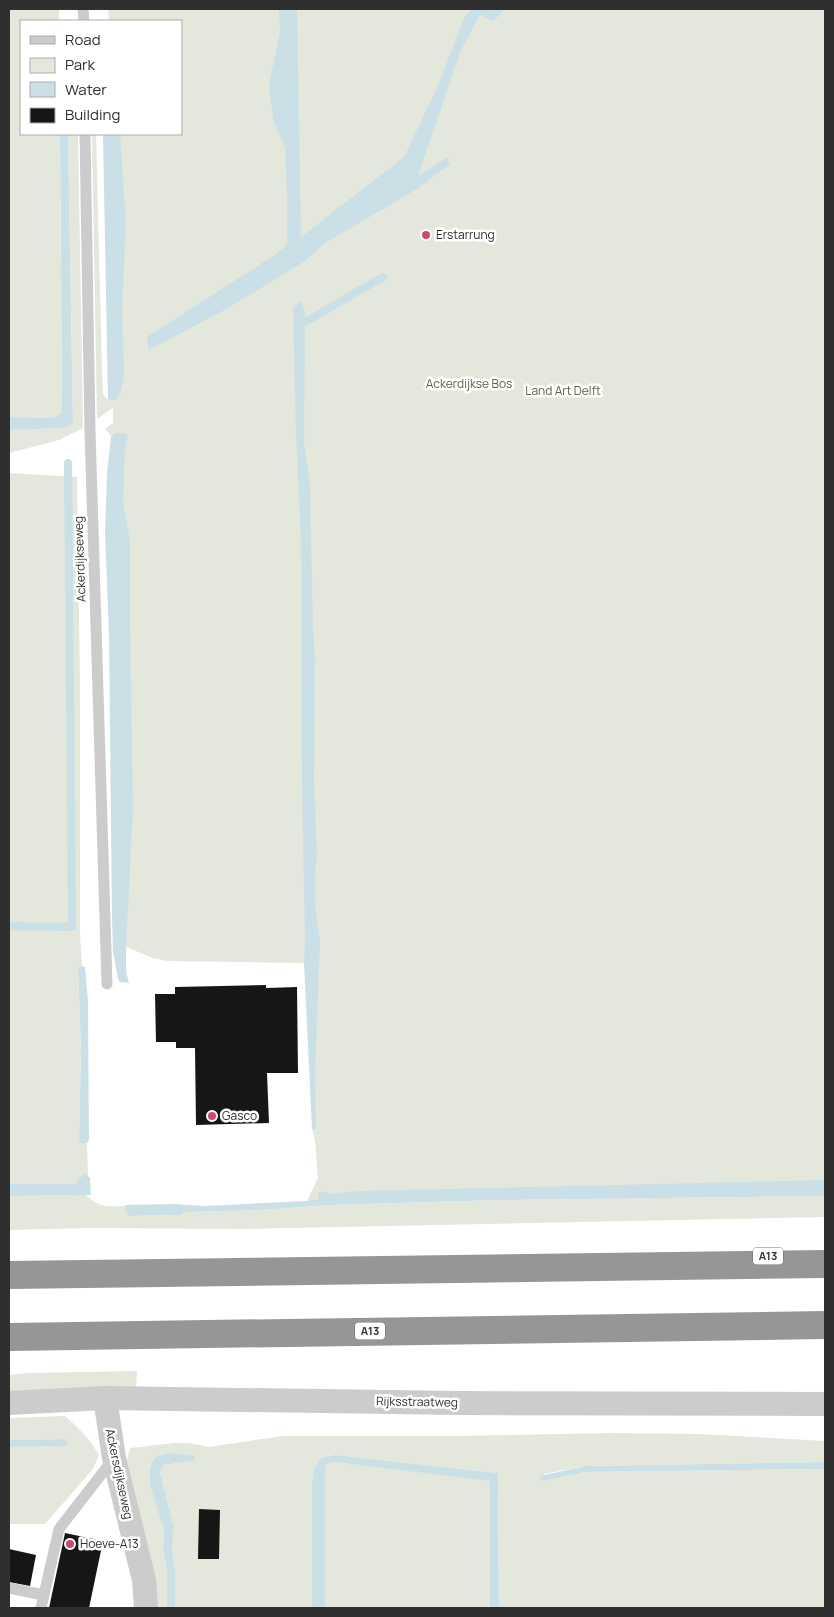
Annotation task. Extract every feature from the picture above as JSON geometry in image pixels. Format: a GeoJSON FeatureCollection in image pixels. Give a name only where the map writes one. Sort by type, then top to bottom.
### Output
{"type":"FeatureCollection","features":[{"type":"Feature","properties":{"kind":"highway","name":"A13"},"geometry":{"type":"LineString","coordinates":[[711,1266],[825,1246]]}},
{"type":"Feature","properties":{"kind":"highway","name":"A13"},"geometry":{"type":"LineString","coordinates":[[9,1275],[825,1264]]}},
{"type":"Feature","properties":{"kind":"highway","name":"A13"},"geometry":{"type":"LineString","coordinates":[[9,1336],[825,1325]]}},
{"type":"Feature","properties":{"kind":"street","name":"Rijksstraatweg"},"geometry":{"type":"LineString","coordinates":[[9,1403],[105,1398],[459,1403],[825,1404]]}},
{"type":"Feature","properties":{"kind":"street","name":"Ackersdijkseweg"},"geometry":{"type":"LineString","coordinates":[[105,1398],[114,1458],[144,1580],[146,1608]]}},
{"type":"Feature","properties":{"kind":"lane","name":"Ackerdijkseweg"},"geometry":{"type":"LineString","coordinates":[[85,135],[90,431],[106,984]]}},
{"type":"Feature","properties":{"kind":"lane"},"geometry":{"type":"LineString","coordinates":[[41,1608],[59,1529],[114,1458]]}},
{"type":"Feature","properties":{"kind":"lane"},"geometry":{"type":"LineString","coordinates":[[9,1588],[44,1595]]}},
{"type":"Feature","properties":{"kind":"green space"},"geometry":{"type":"Polygon","coordinates":[[[9,9],[59,9],[59,20],[20,20],[20,135],[60,135],[62,412],[54,418],[9,417],[9,9]]]}},
{"type":"Feature","properties":{"kind":"green space","name":"Land Art Delft"},"geometry":{"type":"Polygon","coordinates":[[[108,9],[825,9],[825,1188],[319,1199],[307,1201],[318,1178],[315,1140],[312,1129],[314,1129],[304,957],[304,963],[166,961],[126,947],[113,433],[111,436],[105,429],[113,423],[113,408],[97,419],[92,135],[96,135],[103,394],[108,400],[113,399],[110,135],[182,135],[182,20],[109,20],[108,9]]]}},
{"type":"Feature","properties":{"kind":"green space"},"geometry":{"type":"Polygon","coordinates":[[[68,135],[78,135],[83,428],[59,440],[9,453],[9,430],[11,429],[62,428],[73,421],[68,135]]]}},
{"type":"Feature","properties":{"kind":"green space"},"geometry":{"type":"Polygon","coordinates":[[[10,473],[77,477],[80,685],[80,934],[82,966],[78,968],[81,1050],[79,1140],[81,1143],[87,1143],[88,1176],[86,1174],[75,1184],[9,1184],[10,473]]]}},
{"type":"Feature","properties":{"kind":"green space"},"geometry":{"type":"Polygon","coordinates":[[[86,1195],[100,1205],[126,1206],[125,1210],[128,1216],[182,1215],[182,1212],[262,1210],[331,1205],[502,1200],[825,1196],[825,1217],[247,1229],[90,1228],[9,1230],[9,1196],[86,1195]]]}},
{"type":"Feature","properties":{"kind":"green space"},"geometry":{"type":"Polygon","coordinates":[[[137,1371],[136,1389],[9,1393],[9,1375],[137,1371]]]}},
{"type":"Feature","properties":{"kind":"green space"},"geometry":{"type":"Polygon","coordinates":[[[65,1416],[84,1434],[99,1455],[93,1469],[45,1524],[9,1524],[9,1447],[66,1446],[66,1439],[9,1440],[9,1418],[65,1416]]]}},
{"type":"Feature","properties":{"kind":"green space"},"geometry":{"type":"Polygon","coordinates":[[[611,1433],[699,1434],[825,1441],[825,1462],[585,1466],[544,1474],[545,1481],[585,1472],[825,1469],[825,1608],[499,1608],[498,1473],[336,1455],[327,1456],[316,1463],[312,1481],[312,1608],[175,1608],[175,1570],[172,1549],[174,1527],[160,1472],[163,1465],[194,1461],[158,1456],[158,1507],[164,1529],[163,1550],[167,1570],[167,1608],[152,1608],[127,1459],[130,1448],[175,1443],[189,1443],[209,1447],[283,1436],[457,1436],[611,1433]]]}},
{"type":"Feature","properties":{"kind":"green space"},"geometry":{"type":"Polygon","coordinates":[[[334,1462],[491,1480],[490,1608],[325,1608],[325,1468],[327,1464],[334,1462]]]}},
{"type":"Feature","properties":{"kind":"water"},"geometry":{"type":"Polygon","coordinates":[[[279,9],[297,9],[301,237],[404,157],[438,86],[464,18],[471,9],[504,9],[494,21],[480,15],[461,50],[418,176],[447,157],[450,164],[420,187],[324,244],[305,261],[228,308],[149,350],[147,337],[273,256],[287,245],[285,148],[273,119],[269,85],[280,31],[279,9]]]}},
{"type":"Feature","properties":{"kind":"water"},"geometry":{"type":"Polygon","coordinates":[[[60,135],[68,135],[73,421],[70,426],[62,428],[9,430],[9,417],[54,418],[62,412],[60,135]]]}},
{"type":"Feature","properties":{"kind":"water"},"geometry":{"type":"Polygon","coordinates":[[[103,135],[120,135],[126,223],[122,312],[124,374],[117,399],[108,400],[103,135]]]}},
{"type":"Feature","properties":{"kind":"water"},"geometry":{"type":"Polygon","coordinates":[[[302,302],[305,314],[304,443],[310,484],[315,657],[314,780],[317,855],[315,906],[320,940],[315,1073],[316,1129],[312,1129],[304,963],[301,539],[293,306],[302,302]]]}},
{"type":"Feature","properties":{"kind":"water"},"geometry":{"type":"Polygon","coordinates":[[[114,433],[128,435],[125,448],[123,502],[130,541],[133,808],[126,947],[126,971],[129,983],[120,982],[118,979],[113,951],[112,918],[109,636],[105,533],[107,474],[111,436],[114,433]]]}},
{"type":"Feature","properties":{"kind":"water"},"geometry":{"type":"Polygon","coordinates":[[[85,967],[88,1002],[89,1140],[87,1143],[81,1143],[79,1140],[81,1050],[78,968],[85,967]]]}},
{"type":"Feature","properties":{"kind":"water"},"geometry":{"type":"Polygon","coordinates":[[[84,1174],[90,1178],[91,1195],[9,1196],[9,1184],[75,1184],[84,1174]]]}},
{"type":"Feature","properties":{"kind":"water"},"geometry":{"type":"Polygon","coordinates":[[[825,1180],[825,1196],[502,1200],[331,1205],[262,1210],[183,1212],[182,1215],[128,1216],[125,1210],[126,1205],[173,1204],[206,1206],[307,1201],[318,1199],[318,1193],[323,1191],[330,1194],[360,1191],[825,1180]]]}},
{"type":"Feature","properties":{"kind":"water"},"geometry":{"type":"Polygon","coordinates":[[[66,1439],[67,1446],[9,1447],[9,1440],[66,1439]]]}},
{"type":"Feature","properties":{"kind":"water"},"geometry":{"type":"Polygon","coordinates":[[[172,1453],[194,1456],[195,1458],[194,1461],[163,1465],[160,1472],[174,1527],[172,1549],[175,1570],[175,1608],[167,1608],[167,1570],[163,1550],[164,1529],[150,1485],[150,1470],[153,1460],[158,1456],[172,1453]]]}},
{"type":"Feature","properties":{"kind":"water"},"geometry":{"type":"Polygon","coordinates":[[[336,1455],[498,1473],[499,1608],[490,1608],[490,1481],[334,1462],[327,1464],[325,1468],[325,1608],[312,1608],[312,1481],[314,1470],[320,1459],[336,1455]]]}},
{"type":"Feature","properties":{"kind":"water"},"geometry":{"type":"Polygon","coordinates":[[[825,1462],[825,1469],[585,1472],[545,1481],[541,1480],[540,1476],[585,1466],[825,1462]]]}},
{"type":"Feature","properties":{"kind":"building"},"geometry":{"type":"Polygon","coordinates":[[[266,985],[266,988],[297,987],[298,1073],[267,1073],[269,1123],[196,1125],[195,1048],[176,1048],[176,1042],[156,1042],[155,994],[175,994],[175,987],[266,985]]]}},
{"type":"Feature","properties":{"kind":"building"},"geometry":{"type":"Polygon","coordinates":[[[199,1509],[220,1510],[219,1559],[198,1559],[199,1509]]]}},
{"type":"Feature","properties":{"kind":"building"},"geometry":{"type":"Polygon","coordinates":[[[65,1533],[103,1541],[89,1608],[49,1608],[65,1533]]]}},
{"type":"Feature","properties":{"kind":"building"},"geometry":{"type":"Polygon","coordinates":[[[9,1549],[36,1555],[30,1586],[9,1582],[9,1549]]]}},
{"type":"Feature","properties":{"kind":"waterway"},"geometry":{"type":"LineString","coordinates":[[305,322],[383,277]]}},
{"type":"Feature","properties":{"kind":"waterway"},"geometry":{"type":"LineString","coordinates":[[9,926],[72,927],[68,463]]}},
{"type":"Feature","properties":{"kind":"place","name":"Erstarrung"},"geometry":{"type":"Point","coordinates":[426,235]}},
{"type":"Feature","properties":{"kind":"place","name":"Gasco"},"geometry":{"type":"Point","coordinates":[212,1116]}},
{"type":"Feature","properties":{"kind":"place","name":"Hoeve-A13"},"geometry":{"type":"Point","coordinates":[70,1544]}},
{"type":"Feature","properties":{"kind":"park label","name":"Ackerdijkse Bos"},"geometry":{"type":"Point","coordinates":[469,384]}}]}
